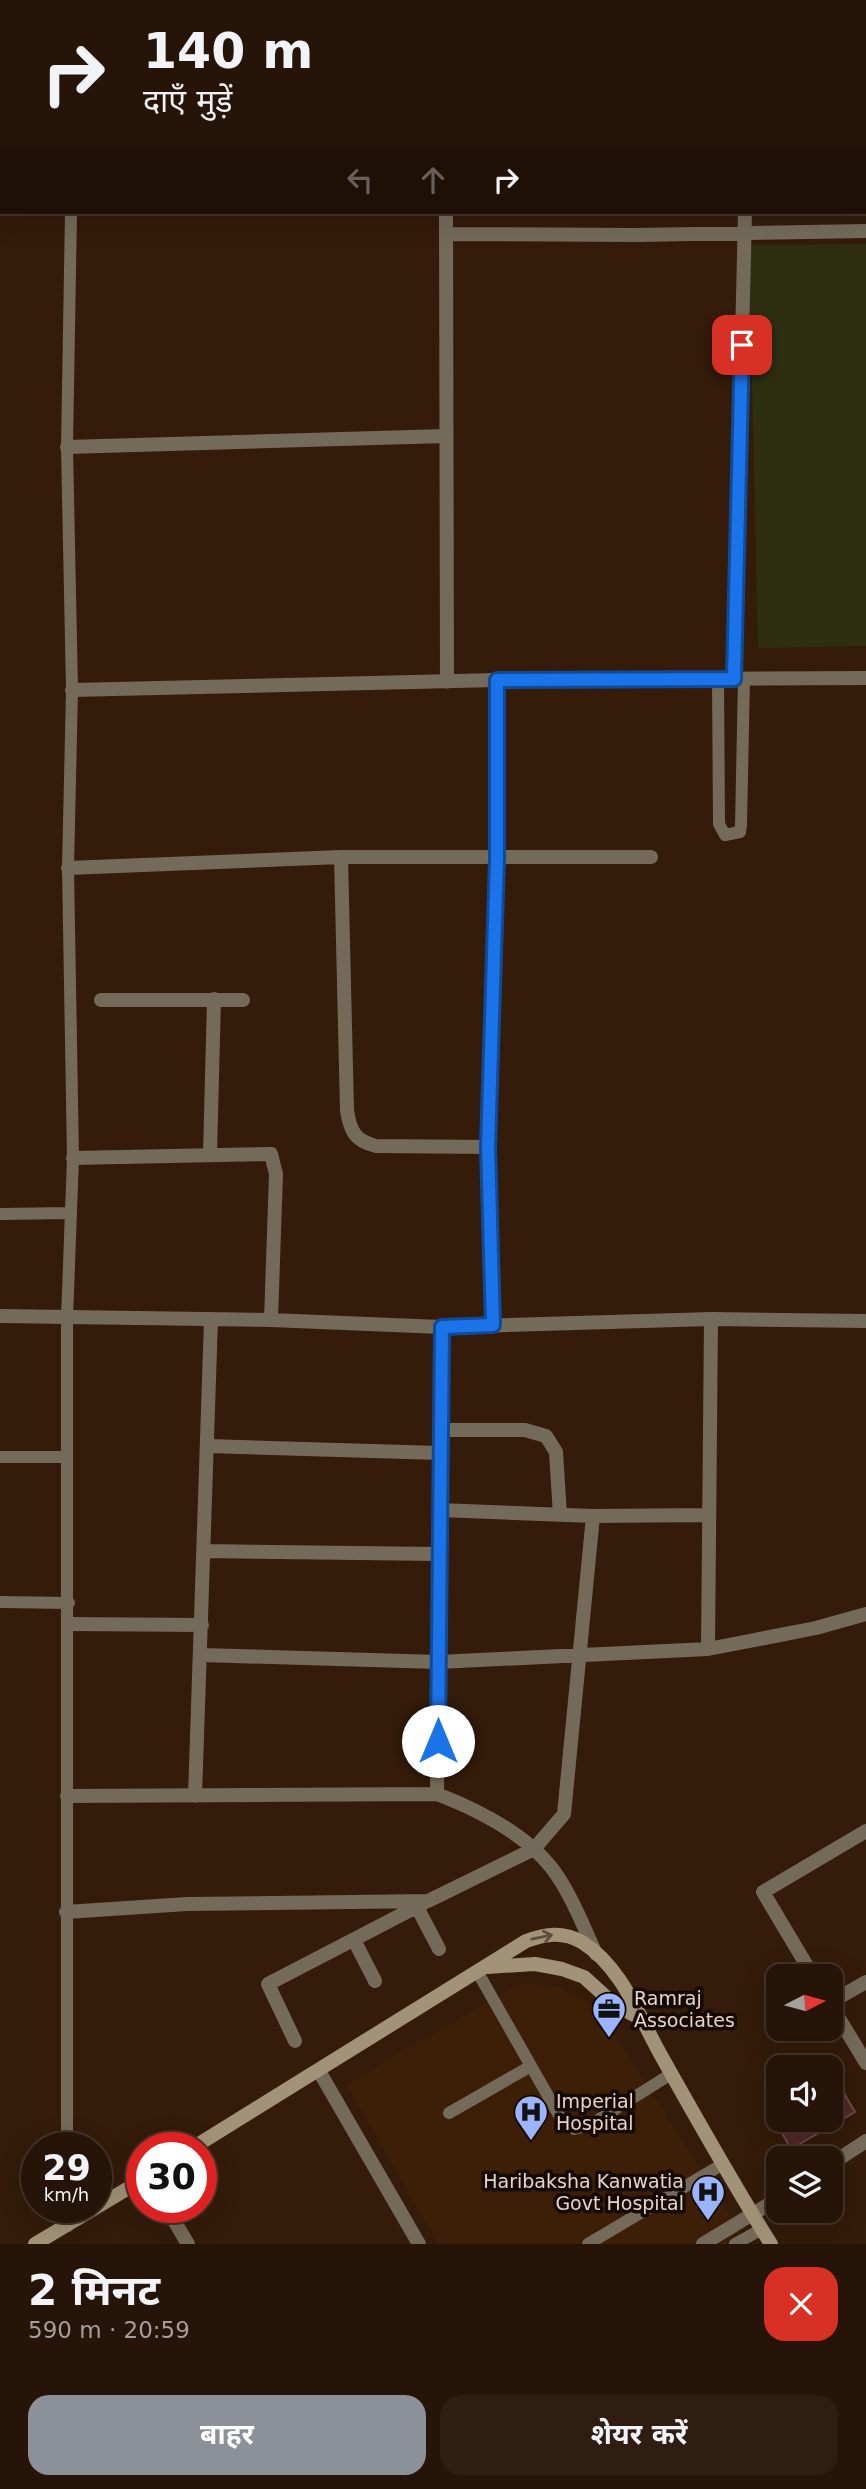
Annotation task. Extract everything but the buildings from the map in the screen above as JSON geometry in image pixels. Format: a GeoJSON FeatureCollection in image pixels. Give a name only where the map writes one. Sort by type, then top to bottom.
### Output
{"type":"FeatureCollection","features":[{"type":"Feature","properties":{"kind":"street"},"geometry":{"type":"LineString","coordinates":[[446,214],[447,682]]}},
{"type":"Feature","properties":{"kind":"street"},"geometry":{"type":"LineString","coordinates":[[739,679],[745,214]]}},
{"type":"Feature","properties":{"kind":"street"},"geometry":{"type":"LineString","coordinates":[[446,234],[745,234],[866,231]]}},
{"type":"Feature","properties":{"kind":"street"},"geometry":{"type":"LineString","coordinates":[[67,447],[446,436]]}},
{"type":"Feature","properties":{"kind":"street"},"geometry":{"type":"LineString","coordinates":[[72,690],[497,680],[866,678]]}},
{"type":"Feature","properties":{"kind":"street"},"geometry":{"type":"LineString","coordinates":[[493,1325],[488,1147],[497,858],[497,680]]}},
{"type":"Feature","properties":{"kind":"street"},"geometry":{"type":"LineString","coordinates":[[341,857],[347,1110],[350,1130],[362,1142],[376,1146],[488,1147]]}},
{"type":"Feature","properties":{"kind":"street"},"geometry":{"type":"LineString","coordinates":[[68,868],[341,857],[651,857]]}},
{"type":"Feature","properties":{"kind":"street"},"geometry":{"type":"LineString","coordinates":[[210,1154],[214,999]]}},
{"type":"Feature","properties":{"kind":"street"},"geometry":{"type":"LineString","coordinates":[[101,1000],[243,1000]]}},
{"type":"Feature","properties":{"kind":"street"},"geometry":{"type":"LineString","coordinates":[[73,1158],[271,1154],[276,1174],[271,1320]]}},
{"type":"Feature","properties":{"kind":"street"},"geometry":{"type":"LineString","coordinates":[[0,1316],[271,1320],[442,1327],[712,1319],[866,1321]]}},
{"type":"Feature","properties":{"kind":"street"},"geometry":{"type":"LineString","coordinates":[[708,1649],[712,1319]]}},
{"type":"Feature","properties":{"kind":"street"},"geometry":{"type":"LineString","coordinates":[[195,1796],[211,1321]]}},
{"type":"Feature","properties":{"kind":"street"},"geometry":{"type":"LineString","coordinates":[[437,1794],[442,1327]]}},
{"type":"Feature","properties":{"kind":"street"},"geometry":{"type":"LineString","coordinates":[[440,1430],[525,1430],[546,1436],[556,1452],[560,1515]]}},
{"type":"Feature","properties":{"kind":"street"},"geometry":{"type":"LineString","coordinates":[[208,1446],[440,1453]]}},
{"type":"Feature","properties":{"kind":"street"},"geometry":{"type":"LineString","coordinates":[[439,1510],[593,1516],[709,1516]]}},
{"type":"Feature","properties":{"kind":"street"},"geometry":{"type":"LineString","coordinates":[[295,2041],[268,1984],[534,1849],[564,1814],[593,1516]]}},
{"type":"Feature","properties":{"kind":"street"},"geometry":{"type":"LineString","coordinates":[[204,1551],[439,1554]]}},
{"type":"Feature","properties":{"kind":"street"},"geometry":{"type":"LineString","coordinates":[[201,1655],[438,1662],[708,1649],[816,1628],[866,1614]]}},
{"type":"Feature","properties":{"kind":"street"},"geometry":{"type":"LineString","coordinates":[[69,1625],[202,1625]]}},
{"type":"Feature","properties":{"kind":"street"},"geometry":{"type":"LineString","coordinates":[[67,1796],[437,1794],[470,1807],[534,1849],[560,1880],[596,1954]]}},
{"type":"Feature","properties":{"kind":"street"},"geometry":{"type":"LineString","coordinates":[[806,1964],[763,1892],[866,1831]]}},
{"type":"Feature","properties":{"kind":"street"},"geometry":{"type":"LineString","coordinates":[[66,1912],[187,1904],[423,1904]]}},
{"type":"Feature","properties":{"kind":"street"},"geometry":{"type":"LineString","coordinates":[[423,1904],[439,1949]]}},
{"type":"Feature","properties":{"kind":"street"},"geometry":{"type":"LineString","coordinates":[[217,2133],[526,1941],[545,1934],[563,1934],[596,1954],[618,1975],[671,2074],[771,2244]]}},
{"type":"Feature","properties":{"kind":"street"},"geometry":{"type":"LineString","coordinates":[[354,1940],[375,1982]]}},
{"type":"Feature","properties":{"kind":"street"},"geometry":{"type":"LineString","coordinates":[[479,1969],[536,1964],[562,1969],[584,1977],[615,2005],[640,2019]]}},
{"type":"Feature","properties":{"kind":"street"},"geometry":{"type":"LineString","coordinates":[[844,1996],[866,1982]]}},
{"type":"Feature","properties":{"kind":"street"},"geometry":{"type":"LineString","coordinates":[[844,2026],[866,2063]]}},
{"type":"Feature","properties":{"kind":"street"},"geometry":{"type":"LineString","coordinates":[[318,2071],[419,2244]]}},
{"type":"Feature","properties":{"kind":"street"},"geometry":{"type":"LineString","coordinates":[[843,2156],[866,2141]]}},
{"type":"Feature","properties":{"kind":"street"},"geometry":{"type":"LineString","coordinates":[[35,2244],[126,2190]]}},
{"type":"Feature","properties":{"kind":"street"},"geometry":{"type":"LineString","coordinates":[[703,2244],[766,2206]]}},
{"type":"Feature","properties":{"kind":"street"},"geometry":{"type":"LineString","coordinates":[[176,2223],[188,2244]]}},
{"type":"Feature","properties":{"kind":"lane"},"geometry":{"type":"LineString","coordinates":[[67,2132],[67,1318],[73,1158],[68,868],[72,690],[67,447],[71,214]]}},
{"type":"Feature","properties":{"kind":"lane"},"geometry":{"type":"LineString","coordinates":[[718,679],[719,824],[725,835],[740,832],[741,825],[739,679]]}},
{"type":"Feature","properties":{"kind":"lane"},"geometry":{"type":"LineString","coordinates":[[0,1214],[71,1213]]}},
{"type":"Feature","properties":{"kind":"lane"},"geometry":{"type":"LineString","coordinates":[[0,1457],[67,1457]]}},
{"type":"Feature","properties":{"kind":"lane"},"geometry":{"type":"LineString","coordinates":[[0,1602],[69,1603]]}},
{"type":"Feature","properties":{"kind":"lane"},"geometry":{"type":"LineString","coordinates":[[479,1969],[560,2117],[575,2129],[590,2125],[671,2074]]}},
{"type":"Feature","properties":{"kind":"lane"},"geometry":{"type":"LineString","coordinates":[[449,2113],[531,2067]]}},
{"type":"Feature","properties":{"kind":"lane"},"geometry":{"type":"LineString","coordinates":[[588,2244],[723,2164]]}},
{"type":"Feature","properties":{"kind":"lane"},"geometry":{"type":"LineString","coordinates":[[735,2244],[762,2229]]}},
{"type":"Feature","properties":{"kind":"shaded area"},"geometry":{"type":"Polygon","coordinates":[[[866,244],[866,646],[758,648],[749,245],[866,244]]]}},
{"type":"Feature","properties":{"kind":"shaded area","name":"Imperial Hospital"},"geometry":{"type":"Polygon","coordinates":[[[520,1983],[562,1988],[597,2007],[748,2244],[438,2244],[346,2084],[520,1983]]]}},
{"type":"Feature","properties":{"kind":"place","name":"Ramraj Associates"},"geometry":{"type":"Point","coordinates":[609,2039]}},
{"type":"Feature","properties":{"kind":"place","name":"Imperial Hospital"},"geometry":{"type":"Point","coordinates":[531,2142]}},
{"type":"Feature","properties":{"kind":"place","name":"Haribaksha Kanwatia Govt Hospital"},"geometry":{"type":"Point","coordinates":[708,2222]}},
{"type":"Feature","properties":{"kind":"route"},"geometry":{"type":"LineString","coordinates":[[438,1741],[442,1327],[493,1325],[488,1147],[497,858],[497,680],[734,679],[742,345]]}}]}
